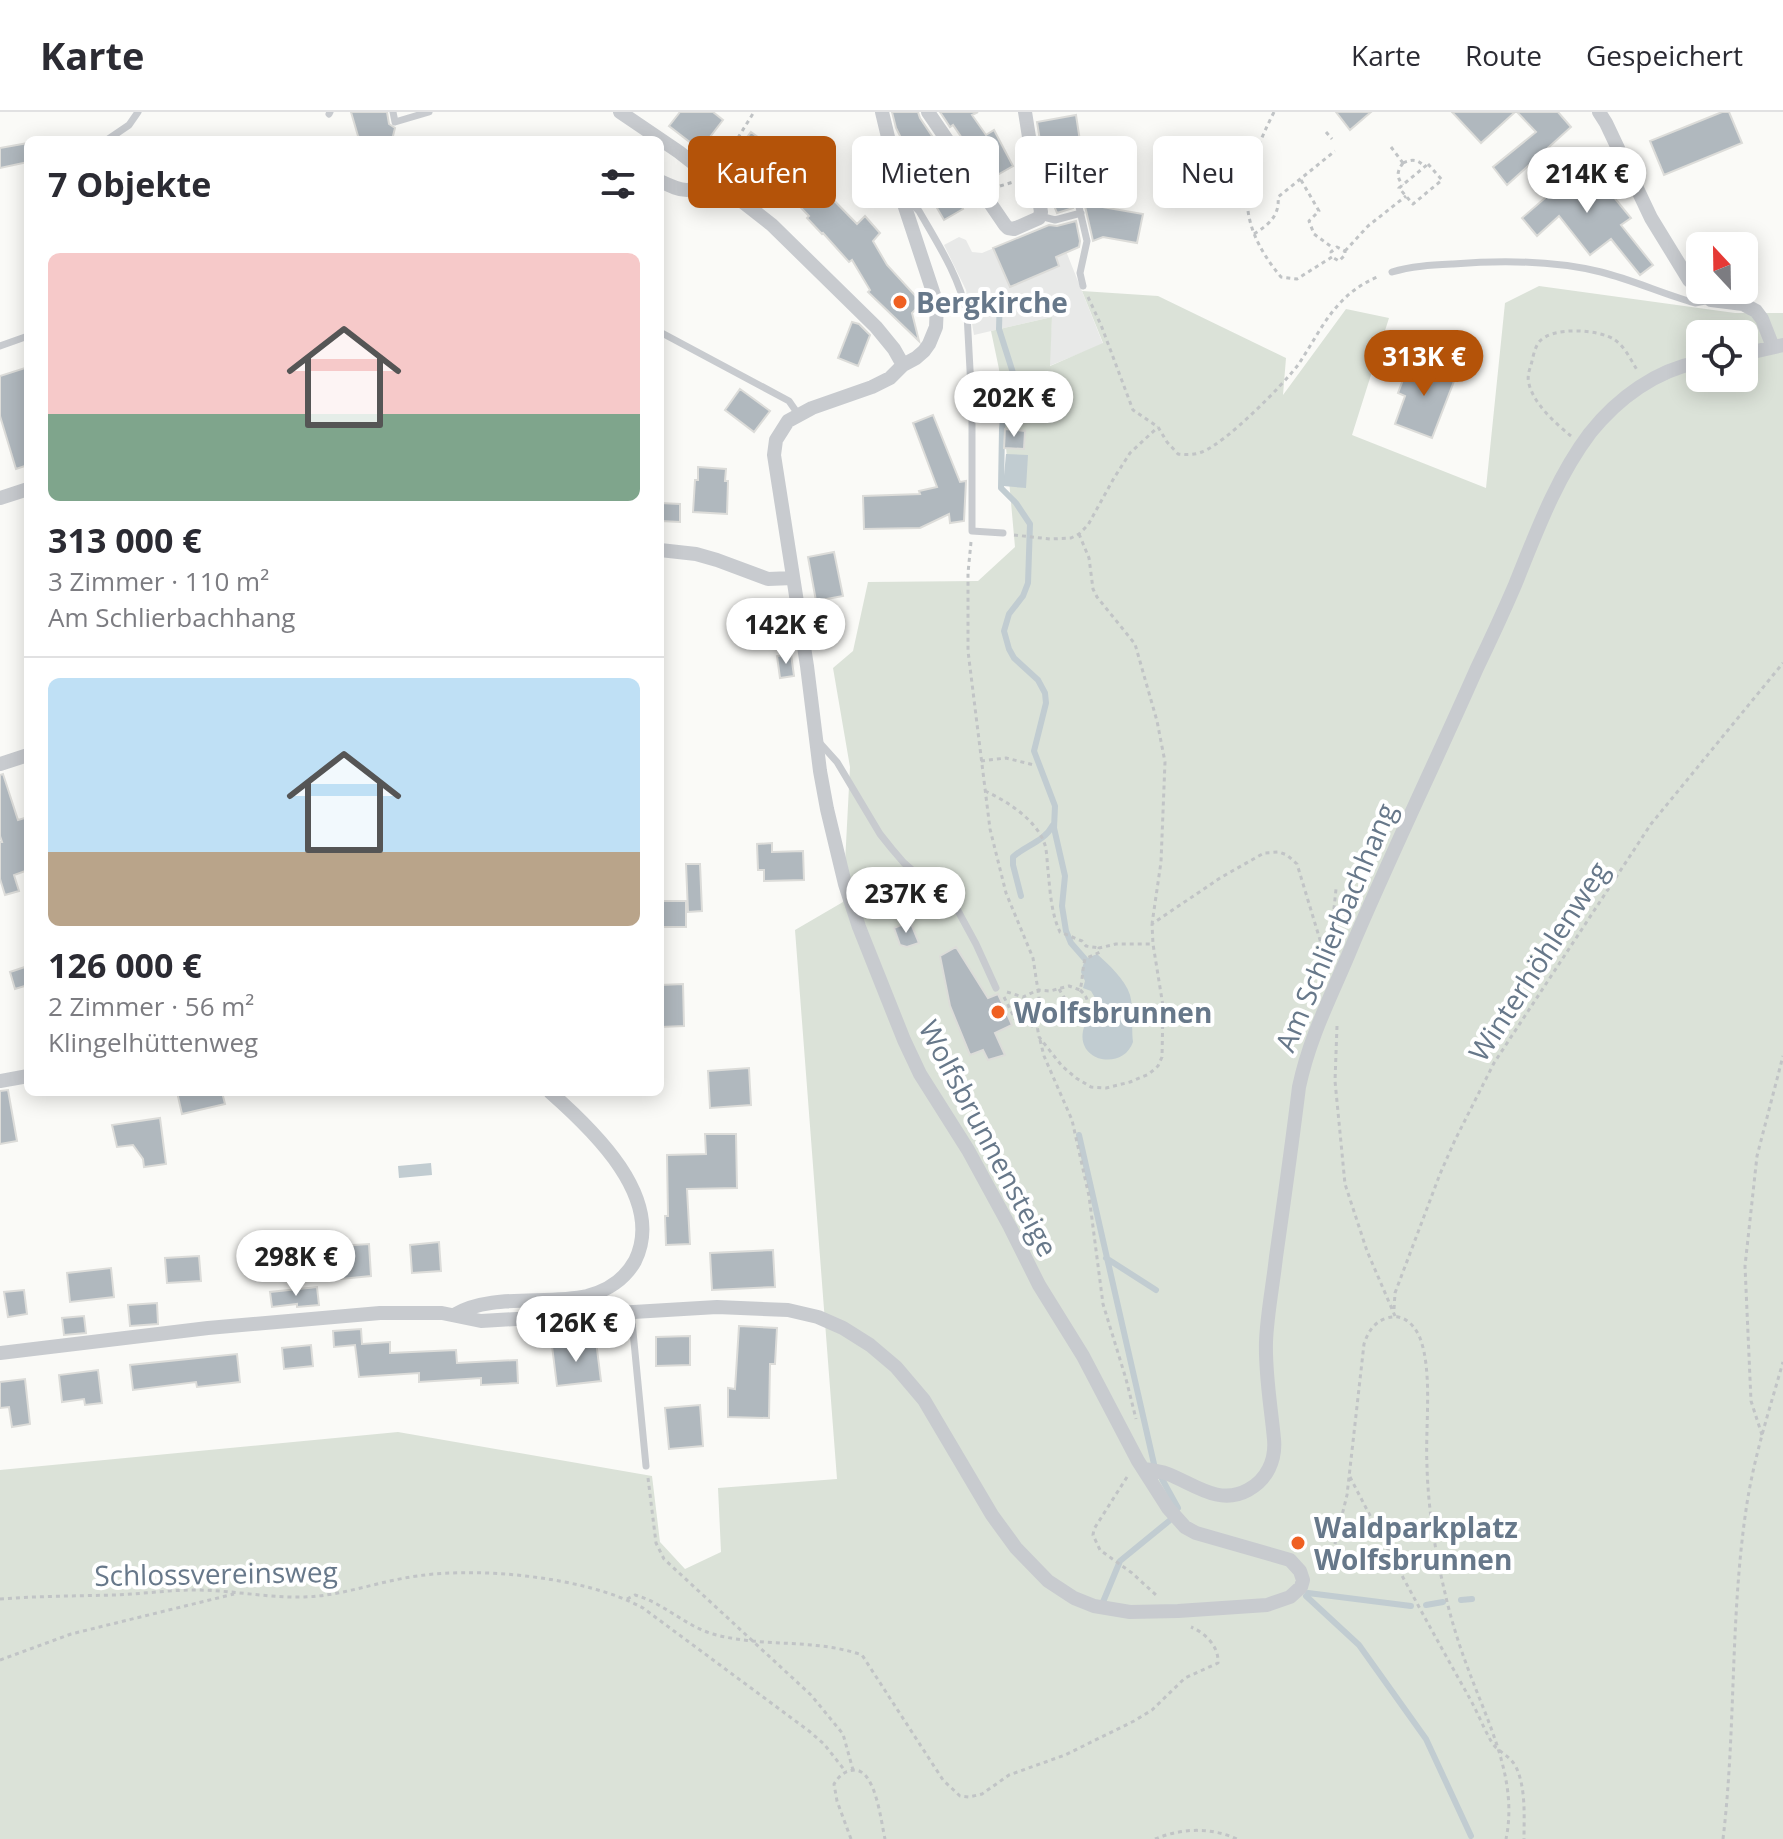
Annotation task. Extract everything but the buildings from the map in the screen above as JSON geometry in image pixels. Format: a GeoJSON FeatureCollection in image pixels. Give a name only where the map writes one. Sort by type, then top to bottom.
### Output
{"type":"FeatureCollection","features":[{"type":"Feature","properties":{"kind":"street"},"geometry":{"type":"LineString","coordinates":[[620,112],[655,136]]}},
{"type":"Feature","properties":{"kind":"street"},"geometry":{"type":"LineString","coordinates":[[882,112],[888,136]]}},
{"type":"Feature","properties":{"kind":"street"},"geometry":{"type":"LineString","coordinates":[[928,112],[1008,228],[1014,229],[1036,220],[1040,216],[1039,208]]}},
{"type":"Feature","properties":{"kind":"street"},"geometry":{"type":"LineString","coordinates":[[1025,112],[1029,136]]}},
{"type":"Feature","properties":{"kind":"street"},"geometry":{"type":"LineString","coordinates":[[1599,112],[1655,227],[1686,275]]}},
{"type":"Feature","properties":{"kind":"street"},"geometry":{"type":"LineString","coordinates":[[664,142],[688,159]]}},
{"type":"Feature","properties":{"kind":"street"},"geometry":{"type":"LineString","coordinates":[[664,183],[688,190]]}},
{"type":"Feature","properties":{"kind":"street"},"geometry":{"type":"LineString","coordinates":[[750,208],[890,342],[903,365]]}},
{"type":"Feature","properties":{"kind":"street"},"geometry":{"type":"LineString","coordinates":[[798,414],[884,382],[929,344],[938,318],[937,304],[905,208]]}},
{"type":"Feature","properties":{"kind":"street"},"geometry":{"type":"LineString","coordinates":[[1743,304],[1761,316],[1778,346],[1758,351]]}},
{"type":"Feature","properties":{"kind":"street","name":"Am Schlierbachhang"},"geometry":{"type":"LineString","coordinates":[[1141,1465],[1169,1474],[1207,1493],[1231,1496],[1253,1488],[1263,1479],[1272,1463],[1274,1445],[1266,1341],[1299,1087],[1320,1017],[1565,472],[1582,444],[1626,397],[1671,369],[1686,365]]}},
{"type":"Feature","properties":{"kind":"street","name":"Wolfsbrunnensteige"},"geometry":{"type":"LineString","coordinates":[[798,414],[782,429],[776,440],[774,455],[820,771],[845,884],[904,1040],[920,1074],[981,1173],[1039,1285],[1168,1508],[1185,1527],[1207,1537],[1283,1557],[1294,1563],[1302,1576]]}},
{"type":"Feature","properties":{"kind":"street"},"geometry":{"type":"LineString","coordinates":[[0,498],[24,490]]}},
{"type":"Feature","properties":{"kind":"street"},"geometry":{"type":"LineString","coordinates":[[664,550],[696,554],[768,579],[793,578]]}},
{"type":"Feature","properties":{"kind":"street"},"geometry":{"type":"LineString","coordinates":[[0,764],[24,756]]}},
{"type":"Feature","properties":{"kind":"street"},"geometry":{"type":"LineString","coordinates":[[0,1081],[24,1077]]}},
{"type":"Feature","properties":{"kind":"street"},"geometry":{"type":"LineString","coordinates":[[454,1315],[475,1305],[586,1296],[621,1280],[637,1257],[641,1244],[641,1216],[629,1182],[612,1155],[554,1096]]}},
{"type":"Feature","properties":{"kind":"street"},"geometry":{"type":"LineString","coordinates":[[0,1353],[208,1328],[380,1313],[442,1313],[473,1320],[510,1321],[717,1307],[778,1309],[818,1317],[852,1333],[887,1359],[915,1387],[1016,1548],[1067,1595],[1094,1606],[1130,1612],[1253,1607],[1295,1594],[1302,1584],[1302,1576]]}},
{"type":"Feature","properties":{"kind":"lane"},"geometry":{"type":"LineString","coordinates":[[113,136],[129,125],[138,112]]}},
{"type":"Feature","properties":{"kind":"lane"},"geometry":{"type":"LineString","coordinates":[[393,112],[395,122],[429,112]]}},
{"type":"Feature","properties":{"kind":"lane"},"geometry":{"type":"LineString","coordinates":[[916,208],[954,273],[967,314],[972,407],[972,531],[1003,533]]}},
{"type":"Feature","properties":{"kind":"lane"},"geometry":{"type":"LineString","coordinates":[[1080,208],[1088,244],[1080,273],[1083,286]]}},
{"type":"Feature","properties":{"kind":"lane"},"geometry":{"type":"LineString","coordinates":[[1040,216],[1055,220],[1081,213]]}},
{"type":"Feature","properties":{"kind":"lane"},"geometry":{"type":"LineString","coordinates":[[1391,260],[1392,272],[1500,260],[1556,264],[1600,272],[1686,300]]}},
{"type":"Feature","properties":{"kind":"lane"},"geometry":{"type":"LineString","coordinates":[[664,334],[789,401],[798,414]]}},
{"type":"Feature","properties":{"kind":"lane"},"geometry":{"type":"LineString","coordinates":[[0,346],[24,337]]}},
{"type":"Feature","properties":{"kind":"lane"},"geometry":{"type":"LineString","coordinates":[[817,740],[837,762],[892,849],[950,901],[961,915],[998,989]]}},
{"type":"Feature","properties":{"kind":"lane"},"geometry":{"type":"LineString","coordinates":[[631,1311],[646,1466]]}},
{"type":"Feature","properties":{"kind":"path"},"geometry":{"type":"LineString","coordinates":[[738,136],[754,112]]}},
{"type":"Feature","properties":{"kind":"path"},"geometry":{"type":"LineString","coordinates":[[1274,112],[1252,159],[1247,185],[1247,208],[1254,234],[1263,255],[1281,277],[1297,279],[1332,257]]}},
{"type":"Feature","properties":{"kind":"path"},"geometry":{"type":"LineString","coordinates":[[1326,132],[1332,139]]}},
{"type":"Feature","properties":{"kind":"path"},"geometry":{"type":"LineString","coordinates":[[1391,147],[1403,163]]}},
{"type":"Feature","properties":{"kind":"path"},"geometry":{"type":"LineString","coordinates":[[1254,234],[1275,216],[1278,197],[1335,151]]}},
{"type":"Feature","properties":{"kind":"path"},"geometry":{"type":"LineString","coordinates":[[1403,185],[1398,169],[1403,163],[1409,159],[1417,160],[1425,167]]}},
{"type":"Feature","properties":{"kind":"path"},"geometry":{"type":"LineString","coordinates":[[1428,164],[1442,180],[1413,204],[1399,188],[1403,185],[1428,164]]}},
{"type":"Feature","properties":{"kind":"path"},"geometry":{"type":"LineString","coordinates":[[1301,179],[1319,211],[1309,221],[1314,234],[1333,248],[1345,251]]}},
{"type":"Feature","properties":{"kind":"path"},"geometry":{"type":"LineString","coordinates":[[1332,257],[1339,261],[1368,226],[1406,196]]}},
{"type":"Feature","properties":{"kind":"path"},"geometry":{"type":"LineString","coordinates":[[1332,257],[1333,248]]}},
{"type":"Feature","properties":{"kind":"path"},"geometry":{"type":"LineString","coordinates":[[1083,286],[1133,410],[1158,427],[1178,454],[1189,455],[1214,445],[1275,390],[1296,367],[1346,296],[1371,280],[1392,272]]}},
{"type":"Feature","properties":{"kind":"path"},"geometry":{"type":"LineString","coordinates":[[1582,444],[1549,415],[1531,389],[1529,372],[1542,340],[1575,331],[1612,338],[1627,354],[1645,383]]}},
{"type":"Feature","properties":{"kind":"path"},"geometry":{"type":"LineString","coordinates":[[1029,538],[1061,539],[1079,534],[1088,525],[1130,453],[1158,427]]}},
{"type":"Feature","properties":{"kind":"path"},"geometry":{"type":"LineString","coordinates":[[972,531],[968,573],[968,651],[990,829],[1002,879],[1031,950],[1038,990],[1037,1028],[1044,1056],[1072,1120],[1089,1196],[1103,1304],[1137,1427]]}},
{"type":"Feature","properties":{"kind":"path"},"geometry":{"type":"LineString","coordinates":[[1039,1037],[1062,1066],[1076,1078],[1097,1088],[1114,1087],[1149,1074],[1162,1057],[1163,1006],[1152,924],[1161,862],[1165,762],[1135,644],[1097,597],[1089,558],[1079,534]]}},
{"type":"Feature","properties":{"kind":"path","name":"Winterhöhlenweg"},"geometry":{"type":"LineString","coordinates":[[1395,1316],[1395,1293],[1424,1213],[1455,1140],[1494,1063],[1651,824],[1783,663]]}},
{"type":"Feature","properties":{"kind":"path"},"geometry":{"type":"LineString","coordinates":[[981,761],[1006,758],[1034,765]]}},
{"type":"Feature","properties":{"kind":"path"},"geometry":{"type":"LineString","coordinates":[[985,791],[1016,810],[1038,832],[1044,843],[1058,929],[1063,935],[1100,950]]}},
{"type":"Feature","properties":{"kind":"path"},"geometry":{"type":"LineString","coordinates":[[1152,924],[1220,878],[1264,853],[1279,852],[1293,859],[1300,870],[1328,964],[1336,889]]}},
{"type":"Feature","properties":{"kind":"path"},"geometry":{"type":"LineString","coordinates":[[1080,990],[1085,959],[1116,944],[1153,944]]}},
{"type":"Feature","properties":{"kind":"path"},"geometry":{"type":"LineString","coordinates":[[1023,997],[1038,990],[1050,991],[1069,986],[1087,996],[1089,1003],[1086,1013]]}},
{"type":"Feature","properties":{"kind":"path"},"geometry":{"type":"LineString","coordinates":[[998,989],[1015,1019],[1037,1028]]}},
{"type":"Feature","properties":{"kind":"path"},"geometry":{"type":"LineString","coordinates":[[1059,989],[1068,1004]]}},
{"type":"Feature","properties":{"kind":"path"},"geometry":{"type":"LineString","coordinates":[[1338,1019],[1335,1081],[1345,1184],[1367,1251],[1395,1316]]}},
{"type":"Feature","properties":{"kind":"path"},"geometry":{"type":"LineString","coordinates":[[1762,1435],[1751,1401],[1745,1266],[1757,1156],[1783,1056]]}},
{"type":"Feature","properties":{"kind":"path"},"geometry":{"type":"LineString","coordinates":[[1302,1576],[1318,1571],[1330,1558],[1340,1524],[1350,1477],[1364,1344],[1368,1333],[1385,1319],[1403,1317],[1411,1323],[1420,1338],[1424,1354],[1427,1479],[1437,1556],[1452,1618],[1505,1773],[1509,1803],[1506,1839]]}},
{"type":"Feature","properties":{"kind":"path"},"geometry":{"type":"LineString","coordinates":[[1723,1839],[1746,1508],[1762,1435],[1783,1362]]}},
{"type":"Feature","properties":{"kind":"path"},"geometry":{"type":"LineString","coordinates":[[1141,1465],[1116,1493],[1093,1535],[1100,1550],[1149,1589],[1162,1602],[1165,1611]]}},
{"type":"Feature","properties":{"kind":"path"},"geometry":{"type":"LineString","coordinates":[[646,1466],[659,1551],[681,1576],[811,1695],[843,1734],[853,1770]]}},
{"type":"Feature","properties":{"kind":"path"},"geometry":{"type":"LineString","coordinates":[[1350,1477],[1491,1741],[1498,1751],[1512,1761],[1518,1773],[1524,1839]]}},
{"type":"Feature","properties":{"kind":"path","name":"Schlossvereinsweg"},"geometry":{"type":"LineString","coordinates":[[0,1599],[185,1590],[321,1596],[407,1577],[464,1572],[524,1576],[575,1585],[627,1599],[649,1612],[809,1731],[824,1744],[846,1772]]}},
{"type":"Feature","properties":{"kind":"path"},"geometry":{"type":"LineString","coordinates":[[0,1660],[71,1634],[238,1593]]}},
{"type":"Feature","properties":{"kind":"path"},"geometry":{"type":"LineString","coordinates":[[627,1599],[639,1596],[706,1632],[752,1641],[822,1646],[862,1655],[943,1780],[956,1793],[969,1797],[987,1791],[1014,1773],[1065,1755],[1134,1721],[1152,1710],[1185,1678],[1216,1664],[1219,1657],[1210,1641],[1189,1626]]}},
{"type":"Feature","properties":{"kind":"path"},"geometry":{"type":"LineString","coordinates":[[851,1839],[834,1788],[839,1777],[853,1770],[862,1772],[871,1781],[885,1839]]}},
{"type":"Feature","properties":{"kind":"path"},"geometry":{"type":"LineString","coordinates":[[1155,1839],[1176,1832],[1199,1830],[1237,1839]]}},
{"type":"Feature","properties":{"kind":"shaded area"},"geometry":{"type":"Polygon","coordinates":[[[1042,228],[1046,236],[1058,231],[1103,344],[1049,366],[1052,317],[974,335],[966,290],[944,245],[959,237],[966,240],[972,252],[982,253],[1042,228]]]}},
{"type":"Feature","properties":{"kind":"shaded area"},"geometry":{"type":"Polygon","coordinates":[[[1539,286],[1735,313],[1783,313],[1783,1839],[0,1839],[0,1470],[398,1432],[652,1476],[660,1542],[685,1569],[721,1552],[718,1488],[837,1479],[795,930],[843,902],[850,767],[833,668],[853,651],[868,582],[978,581],[1015,547],[999,369],[991,331],[1052,317],[1050,366],[1103,343],[1082,291],[1158,296],[1286,358],[1283,395],[1346,309],[1389,318],[1352,435],[1486,488],[1505,303],[1539,286]]]}},
{"type":"Feature","properties":{"kind":"shaded area"},"geometry":{"type":"Polygon","coordinates":[[[1007,388],[1019,389],[1017,423],[1004,422],[1007,388]]]}},
{"type":"Feature","properties":{"kind":"shaded area"},"geometry":{"type":"Polygon","coordinates":[[[1006,454],[1028,455],[1026,488],[1003,486],[1006,454]]]}},
{"type":"Feature","properties":{"kind":"shaded area","name":"Wolfsbrunnen"},"geometry":{"type":"Polygon","coordinates":[[[1097,954],[1121,978],[1131,1000],[1133,1042],[1128,1051],[1111,1059],[1094,1056],[1083,1042],[1084,1027],[1098,1003],[1091,991],[1083,988],[1085,981],[1081,972],[1085,959],[1097,954]]]}},
{"type":"Feature","properties":{"kind":"shaded area"},"geometry":{"type":"Polygon","coordinates":[[[431,1163],[432,1175],[399,1178],[398,1166],[431,1163]]]}},
{"type":"Feature","properties":{"kind":"waterway"},"geometry":{"type":"LineString","coordinates":[[1000,294],[999,329],[1014,376],[1006,387],[1001,488],[1030,524],[1028,583],[1023,596],[1009,614],[1004,631],[1014,658],[1038,680],[1045,693],[1046,703],[1034,751],[1055,806],[1054,828],[1065,876],[1062,906],[1066,931],[1071,943],[1085,959]]}},
{"type":"Feature","properties":{"kind":"waterway"},"geometry":{"type":"LineString","coordinates":[[1021,896],[1013,857],[1045,835],[1053,825]]}},
{"type":"Feature","properties":{"kind":"waterway"},"geometry":{"type":"LineString","coordinates":[[1079,1135],[1154,1464]]}},
{"type":"Feature","properties":{"kind":"waterway"},"geometry":{"type":"LineString","coordinates":[[1106,1258],[1156,1290]]}},
{"type":"Feature","properties":{"kind":"waterway"},"geometry":{"type":"LineString","coordinates":[[1162,1479],[1178,1508]]}},
{"type":"Feature","properties":{"kind":"waterway"},"geometry":{"type":"LineString","coordinates":[[1103,1602],[1120,1561],[1169,1521]]}},
{"type":"Feature","properties":{"kind":"waterway"},"geometry":{"type":"LineString","coordinates":[[1308,1593],[1411,1606]]}},
{"type":"Feature","properties":{"kind":"waterway"},"geometry":{"type":"LineString","coordinates":[[1306,1596],[1359,1645],[1426,1739],[1471,1836]]}},
{"type":"Feature","properties":{"kind":"waterway"},"geometry":{"type":"LineString","coordinates":[[1461,1600],[1472,1599]]}},
{"type":"Feature","properties":{"kind":"waterway"},"geometry":{"type":"LineString","coordinates":[[1426,1605],[1443,1602]]}},
{"type":"Feature","properties":{"kind":"place","name":"Bergkirche"},"geometry":{"type":"Point","coordinates":[900,302]}},
{"type":"Feature","properties":{"kind":"place","name":"Wolfsbrunnen"},"geometry":{"type":"Point","coordinates":[998,1012]}},
{"type":"Feature","properties":{"kind":"place","name":"Waldparkplatz Wolfsbrunnen"},"geometry":{"type":"Point","coordinates":[1298,1543]}}]}
